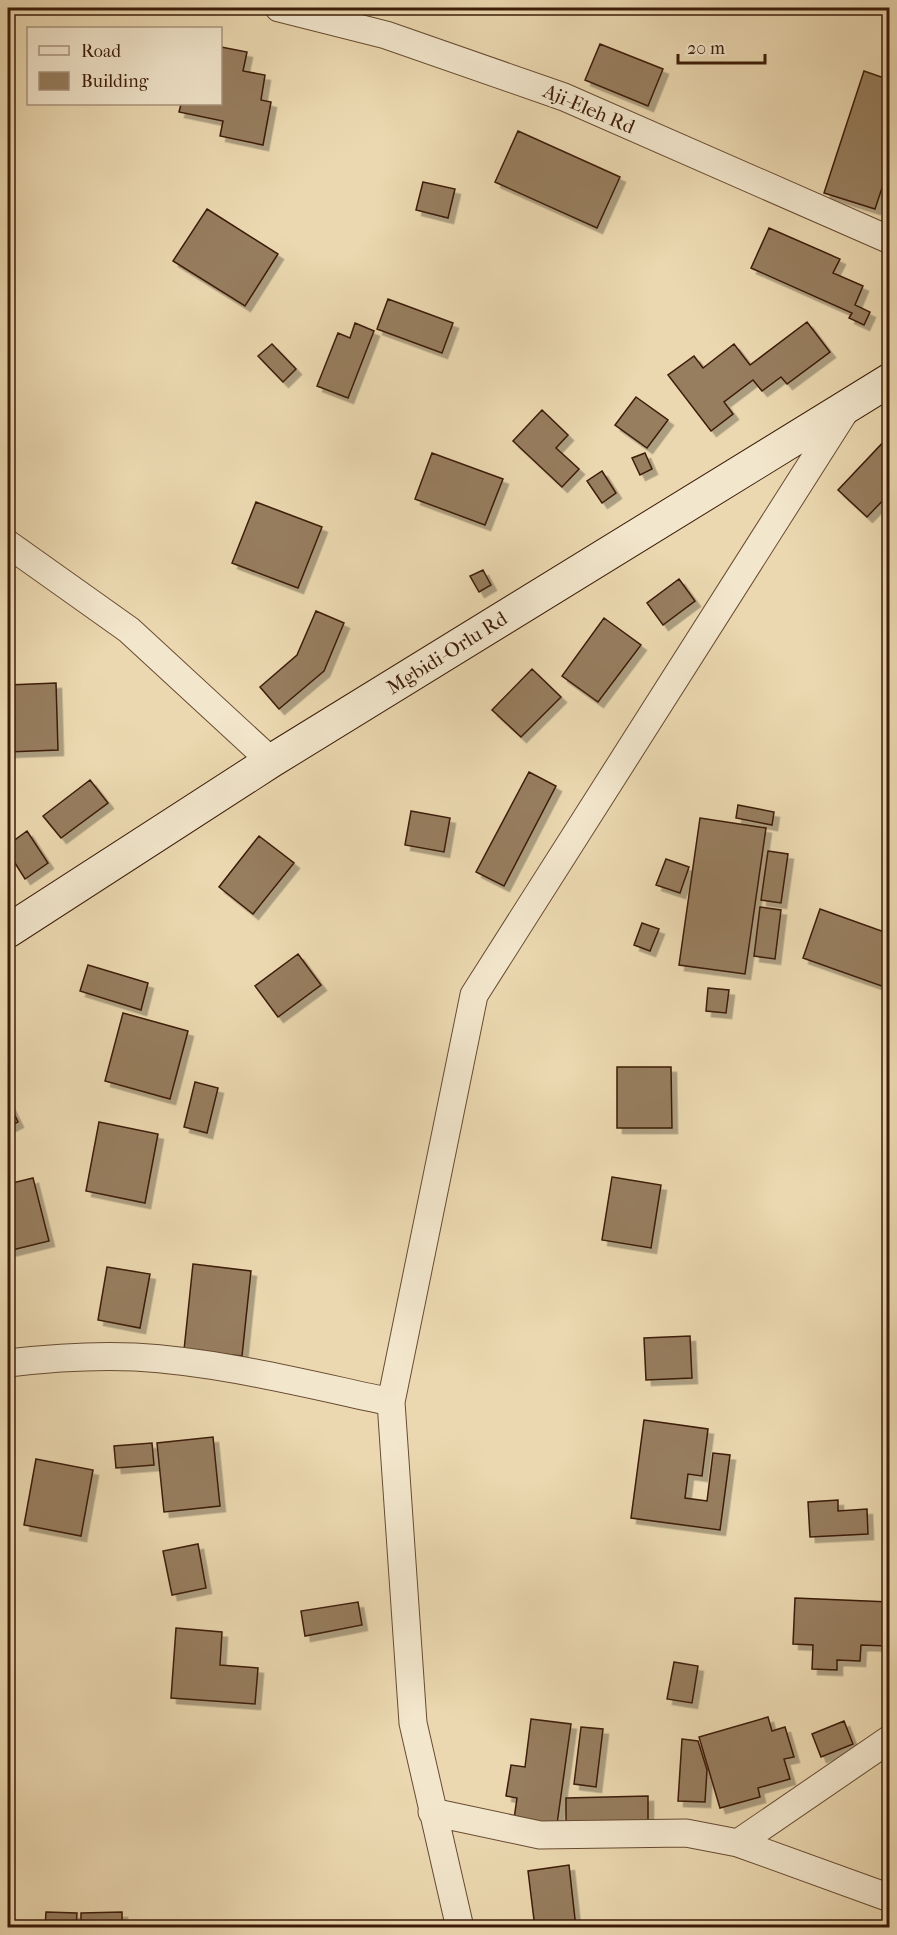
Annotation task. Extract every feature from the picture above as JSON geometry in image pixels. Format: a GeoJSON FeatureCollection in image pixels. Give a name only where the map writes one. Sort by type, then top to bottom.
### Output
{"type":"FeatureCollection","features":[{"type":"Feature","properties":{"kind":"main road","name":"Mgbidi-Orlu Rd"},"geometry":{"type":"LineString","coordinates":[[8,931],[271,761],[890,380]]}},
{"type":"Feature","properties":{"kind":"street","name":"Aji-Eleh Rd"},"geometry":{"type":"LineString","coordinates":[[279,8],[386,34],[564,97],[890,240]]}},
{"type":"Feature","properties":{"kind":"street"},"geometry":{"type":"LineString","coordinates":[[460,1928],[413,1724],[391,1402],[474,995],[847,407]]}},
{"type":"Feature","properties":{"kind":"street"},"geometry":{"type":"LineString","coordinates":[[8,544],[129,630],[271,761]]}},
{"type":"Feature","properties":{"kind":"street"},"geometry":{"type":"LineString","coordinates":[[8,1363],[65,1357],[135,1357],[242,1370],[391,1402]]}},
{"type":"Feature","properties":{"kind":"street"},"geometry":{"type":"LineString","coordinates":[[738,1843],[890,1739]]}},
{"type":"Feature","properties":{"kind":"street"},"geometry":{"type":"LineString","coordinates":[[432,1812],[540,1835],[686,1833],[738,1843],[890,1898]]}},
{"type":"Feature","properties":{"kind":"building"},"geometry":{"type":"Polygon","coordinates":[[[600,44],[663,69],[648,106],[585,80],[600,44]]]}},
{"type":"Feature","properties":{"kind":"building"},"geometry":{"type":"Polygon","coordinates":[[[222,47],[247,52],[243,71],[265,75],[261,100],[271,102],[263,145],[220,136],[223,121],[179,112],[181,105],[222,105],[222,47]]]}},
{"type":"Feature","properties":{"kind":"building"},"geometry":{"type":"Polygon","coordinates":[[[864,71],[890,80],[890,164],[875,209],[824,193],[864,71]]]}},
{"type":"Feature","properties":{"kind":"building"},"geometry":{"type":"Polygon","coordinates":[[[518,131],[620,177],[597,228],[495,182],[518,131]]]}},
{"type":"Feature","properties":{"kind":"building"},"geometry":{"type":"Polygon","coordinates":[[[423,182],[455,189],[448,218],[416,210],[423,182]]]}},
{"type":"Feature","properties":{"kind":"building"},"geometry":{"type":"Polygon","coordinates":[[[207,209],[278,254],[245,306],[173,261],[207,209]]]}},
{"type":"Feature","properties":{"kind":"building"},"geometry":{"type":"Polygon","coordinates":[[[769,228],[840,259],[833,273],[863,286],[855,305],[870,312],[864,325],[849,318],[852,313],[751,268],[769,228]]]}},
{"type":"Feature","properties":{"kind":"building"},"geometry":{"type":"Polygon","coordinates":[[[388,299],[453,323],[442,353],[377,329],[388,299]]]}},
{"type":"Feature","properties":{"kind":"building"},"geometry":{"type":"Polygon","coordinates":[[[807,322],[830,352],[787,384],[781,377],[762,391],[753,380],[724,402],[733,414],[711,431],[668,375],[694,356],[703,368],[734,344],[750,365],[807,322]]]}},
{"type":"Feature","properties":{"kind":"building"},"geometry":{"type":"Polygon","coordinates":[[[355,323],[374,331],[348,398],[317,386],[338,333],[350,338],[355,323]]]}},
{"type":"Feature","properties":{"kind":"building"},"geometry":{"type":"Polygon","coordinates":[[[272,344],[296,369],[283,382],[258,356],[272,344]]]}},
{"type":"Feature","properties":{"kind":"building"},"geometry":{"type":"Polygon","coordinates":[[[636,397],[668,420],[647,448],[615,425],[636,397]]]}},
{"type":"Feature","properties":{"kind":"building"},"geometry":{"type":"Polygon","coordinates":[[[542,410],[568,435],[556,448],[579,469],[562,487],[513,441],[542,410]]]}},
{"type":"Feature","properties":{"kind":"building"},"geometry":{"type":"Polygon","coordinates":[[[890,435],[890,493],[867,517],[838,490],[890,435]]]}},
{"type":"Feature","properties":{"kind":"building"},"geometry":{"type":"Polygon","coordinates":[[[432,453],[503,479],[485,525],[415,499],[432,453]]]}},
{"type":"Feature","properties":{"kind":"building"},"geometry":{"type":"Polygon","coordinates":[[[645,453],[652,469],[640,475],[632,458],[645,453]]]}},
{"type":"Feature","properties":{"kind":"building"},"geometry":{"type":"Polygon","coordinates":[[[602,471],[616,493],[602,503],[587,481],[602,471]]]}},
{"type":"Feature","properties":{"kind":"building"},"geometry":{"type":"Polygon","coordinates":[[[256,502],[322,527],[298,588],[232,563],[256,502]]]}},
{"type":"Feature","properties":{"kind":"building"},"geometry":{"type":"Polygon","coordinates":[[[483,570],[491,585],[479,592],[470,576],[483,570]]]}},
{"type":"Feature","properties":{"kind":"building"},"geometry":{"type":"Polygon","coordinates":[[[679,579],[695,601],[663,625],[647,603],[679,579]]]}},
{"type":"Feature","properties":{"kind":"building"},"geometry":{"type":"Polygon","coordinates":[[[316,611],[344,623],[324,671],[279,709],[260,687],[297,655],[316,611]]]}},
{"type":"Feature","properties":{"kind":"building"},"geometry":{"type":"Polygon","coordinates":[[[604,618],[641,645],[598,702],[562,676],[604,618]]]}},
{"type":"Feature","properties":{"kind":"building"},"geometry":{"type":"Polygon","coordinates":[[[532,669],[561,697],[521,737],[492,710],[532,669]]]}},
{"type":"Feature","properties":{"kind":"building"},"geometry":{"type":"Polygon","coordinates":[[[56,683],[58,750],[8,752],[8,685],[56,683]]]}},
{"type":"Feature","properties":{"kind":"building"},"geometry":{"type":"Polygon","coordinates":[[[529,772],[556,786],[504,886],[476,872],[529,772]]]}},
{"type":"Feature","properties":{"kind":"building"},"geometry":{"type":"Polygon","coordinates":[[[90,780],[108,803],[61,838],[43,816],[90,780]]]}},
{"type":"Feature","properties":{"kind":"building"},"geometry":{"type":"Polygon","coordinates":[[[738,805],[774,812],[772,825],[736,818],[738,805]]]}},
{"type":"Feature","properties":{"kind":"building"},"geometry":{"type":"Polygon","coordinates":[[[411,811],[450,818],[444,852],[405,845],[411,811]]]}},
{"type":"Feature","properties":{"kind":"building"},"geometry":{"type":"Polygon","coordinates":[[[700,818],[766,828],[745,974],[679,965],[700,818]]]}},
{"type":"Feature","properties":{"kind":"building"},"geometry":{"type":"Polygon","coordinates":[[[27,831],[48,863],[25,879],[8,852],[8,845],[27,831]]]}},
{"type":"Feature","properties":{"kind":"building"},"geometry":{"type":"Polygon","coordinates":[[[259,836],[294,863],[253,914],[219,887],[259,836]]]}},
{"type":"Feature","properties":{"kind":"building"},"geometry":{"type":"Polygon","coordinates":[[[768,851],[788,854],[781,903],[761,900],[768,851]]]}},
{"type":"Feature","properties":{"kind":"building"},"geometry":{"type":"Polygon","coordinates":[[[666,859],[689,867],[680,893],[656,885],[666,859]]]}},
{"type":"Feature","properties":{"kind":"building"},"geometry":{"type":"Polygon","coordinates":[[[760,907],[781,910],[775,959],[754,956],[760,907]]]}},
{"type":"Feature","properties":{"kind":"building"},"geometry":{"type":"Polygon","coordinates":[[[820,909],[890,934],[890,989],[803,958],[820,909]]]}},
{"type":"Feature","properties":{"kind":"building"},"geometry":{"type":"Polygon","coordinates":[[[642,923],[659,929],[650,951],[634,945],[642,923]]]}},
{"type":"Feature","properties":{"kind":"building"},"geometry":{"type":"Polygon","coordinates":[[[298,954],[321,985],[278,1017],[255,986],[298,954]]]}},
{"type":"Feature","properties":{"kind":"building"},"geometry":{"type":"Polygon","coordinates":[[[88,965],[148,983],[141,1010],[80,991],[88,965]]]}},
{"type":"Feature","properties":{"kind":"building"},"geometry":{"type":"Polygon","coordinates":[[[708,988],[729,990],[726,1013],[706,1011],[708,988]]]}},
{"type":"Feature","properties":{"kind":"building"},"geometry":{"type":"Polygon","coordinates":[[[123,1013],[188,1031],[170,1099],[105,1081],[123,1013]]]}},
{"type":"Feature","properties":{"kind":"building"},"geometry":{"type":"Polygon","coordinates":[[[617,1067],[671,1067],[672,1128],[617,1128],[617,1067]]]}},
{"type":"Feature","properties":{"kind":"building"},"geometry":{"type":"Polygon","coordinates":[[[195,1082],[218,1088],[207,1133],[184,1127],[195,1082]]]}},
{"type":"Feature","properties":{"kind":"building"},"geometry":{"type":"Polygon","coordinates":[[[8,1101],[18,1122],[8,1127],[8,1101]]]}},
{"type":"Feature","properties":{"kind":"building"},"geometry":{"type":"Polygon","coordinates":[[[99,1122],[158,1134],[145,1203],[86,1191],[99,1122]]]}},
{"type":"Feature","properties":{"kind":"building"},"geometry":{"type":"Polygon","coordinates":[[[612,1177],[661,1185],[651,1248],[602,1240],[612,1177]]]}},
{"type":"Feature","properties":{"kind":"building"},"geometry":{"type":"Polygon","coordinates":[[[33,1178],[49,1241],[8,1251],[8,1184],[33,1178]]]}},
{"type":"Feature","properties":{"kind":"building"},"geometry":{"type":"Polygon","coordinates":[[[193,1264],[251,1271],[242,1356],[184,1350],[193,1264]]]}},
{"type":"Feature","properties":{"kind":"building"},"geometry":{"type":"Polygon","coordinates":[[[107,1267],[150,1274],[140,1328],[98,1320],[107,1267]]]}},
{"type":"Feature","properties":{"kind":"building"},"geometry":{"type":"Polygon","coordinates":[[[690,1336],[692,1378],[646,1380],[644,1338],[690,1336]]]}},
{"type":"Feature","properties":{"kind":"building"},"geometry":{"type":"Polygon","coordinates":[[[644,1420],[708,1429],[702,1476],[688,1474],[685,1498],[707,1501],[713,1453],[730,1455],[720,1530],[631,1518],[644,1420]]]}},
{"type":"Feature","properties":{"kind":"building"},"geometry":{"type":"Polygon","coordinates":[[[213,1437],[220,1506],[164,1512],[157,1443],[213,1437]]]}},
{"type":"Feature","properties":{"kind":"building"},"geometry":{"type":"Polygon","coordinates":[[[152,1443],[154,1465],[116,1468],[114,1446],[152,1443]]]}},
{"type":"Feature","properties":{"kind":"building"},"geometry":{"type":"Polygon","coordinates":[[[36,1459],[93,1470],[81,1536],[24,1525],[36,1459]]]}},
{"type":"Feature","properties":{"kind":"building"},"geometry":{"type":"Polygon","coordinates":[[[838,1500],[838,1511],[867,1509],[868,1534],[810,1537],[808,1502],[838,1500]]]}},
{"type":"Feature","properties":{"kind":"building"},"geometry":{"type":"Polygon","coordinates":[[[198,1544],[206,1588],[172,1595],[163,1551],[198,1544]]]}},
{"type":"Feature","properties":{"kind":"building"},"geometry":{"type":"Polygon","coordinates":[[[795,1598],[890,1602],[888,1646],[861,1645],[860,1661],[837,1660],[837,1670],[812,1669],[813,1645],[793,1644],[795,1598]]]}},
{"type":"Feature","properties":{"kind":"building"},"geometry":{"type":"Polygon","coordinates":[[[358,1602],[362,1625],[305,1636],[301,1611],[358,1602]]]}},
{"type":"Feature","properties":{"kind":"building"},"geometry":{"type":"Polygon","coordinates":[[[176,1628],[222,1632],[220,1665],[258,1668],[255,1704],[171,1698],[176,1628]]]}},
{"type":"Feature","properties":{"kind":"building"},"geometry":{"type":"Polygon","coordinates":[[[674,1662],[698,1666],[692,1703],[667,1699],[674,1662]]]}},
{"type":"Feature","properties":{"kind":"building"},"geometry":{"type":"Polygon","coordinates":[[[768,1717],[772,1731],[785,1727],[794,1757],[784,1759],[790,1779],[758,1788],[760,1797],[720,1808],[699,1737],[768,1717]]]}},
{"type":"Feature","properties":{"kind":"building"},"geometry":{"type":"Polygon","coordinates":[[[531,1719],[571,1724],[557,1824],[514,1819],[517,1798],[506,1796],[511,1765],[525,1767],[531,1719]]]}},
{"type":"Feature","properties":{"kind":"building"},"geometry":{"type":"Polygon","coordinates":[[[844,1721],[853,1744],[821,1757],[812,1734],[844,1721]]]}},
{"type":"Feature","properties":{"kind":"building"},"geometry":{"type":"Polygon","coordinates":[[[581,1727],[603,1729],[596,1787],[574,1784],[581,1727]]]}},
{"type":"Feature","properties":{"kind":"building"},"geometry":{"type":"Polygon","coordinates":[[[682,1739],[698,1741],[707,1770],[705,1802],[678,1801],[682,1739]]]}},
{"type":"Feature","properties":{"kind":"building"},"geometry":{"type":"Polygon","coordinates":[[[648,1796],[648,1821],[566,1822],[566,1798],[648,1796]]]}},
{"type":"Feature","properties":{"kind":"building"},"geometry":{"type":"Polygon","coordinates":[[[569,1865],[576,1928],[535,1928],[528,1871],[569,1865]]]}},
{"type":"Feature","properties":{"kind":"building"},"geometry":{"type":"Polygon","coordinates":[[[46,1912],[77,1913],[76,1928],[45,1928],[46,1912]]]}},
{"type":"Feature","properties":{"kind":"building"},"geometry":{"type":"Polygon","coordinates":[[[122,1912],[122,1928],[81,1928],[81,1913],[122,1912]]]}}]}
